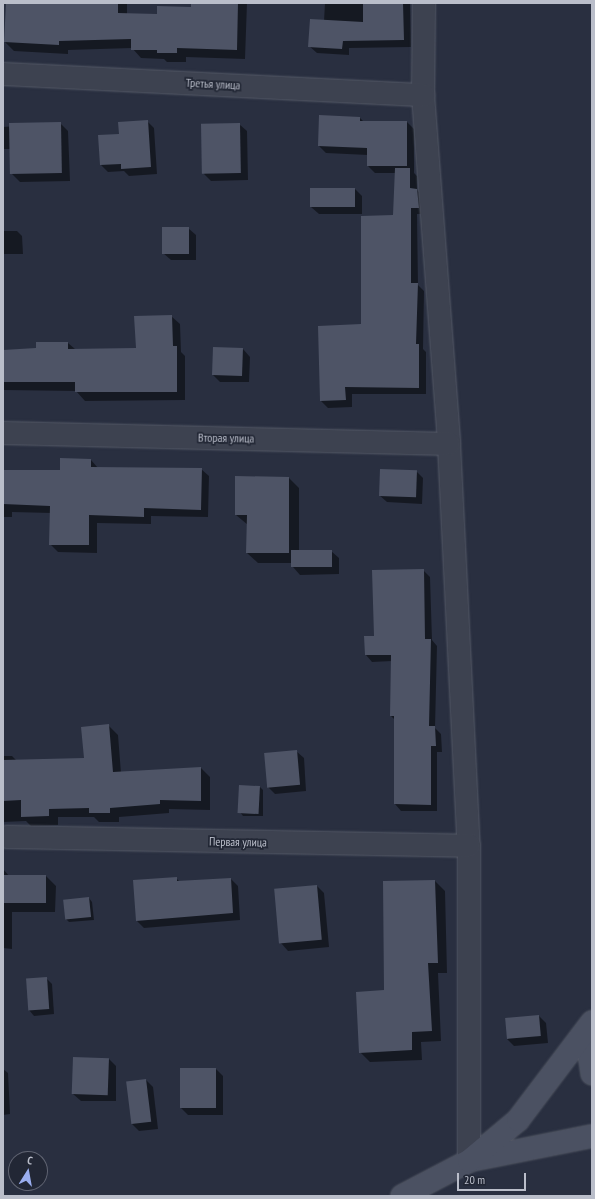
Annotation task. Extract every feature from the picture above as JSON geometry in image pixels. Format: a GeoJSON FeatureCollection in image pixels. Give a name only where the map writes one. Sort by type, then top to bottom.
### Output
{"type":"FeatureCollection","features":[{"type":"Feature","properties":{"kind":"main road"},"geometry":{"type":"LineString","coordinates":[[402,1196],[469,1161],[518,1120],[592,1022]]}},
{"type":"Feature","properties":{"kind":"main road"},"geometry":{"type":"LineString","coordinates":[[592,1030],[588,1044],[592,1074]]}},
{"type":"Feature","properties":{"kind":"main road"},"geometry":{"type":"LineString","coordinates":[[469,1161],[592,1136]]}},
{"type":"Feature","properties":{"kind":"street"},"geometry":{"type":"LineString","coordinates":[[424,3],[423,95],[449,444],[469,846],[469,1161]]}},
{"type":"Feature","properties":{"kind":"street","name":"Третья улица"},"geometry":{"type":"LineString","coordinates":[[3,74],[423,95]]}},
{"type":"Feature","properties":{"kind":"street","name":"Вторая улица"},"geometry":{"type":"LineString","coordinates":[[3,433],[449,444]]}},
{"type":"Feature","properties":{"kind":"street","name":"Первая улица"},"geometry":{"type":"LineString","coordinates":[[7,837],[469,846]]}},
{"type":"Feature","properties":{"kind":"building"},"geometry":{"type":"Polygon","coordinates":[[[6,3],[118,3],[118,13],[157,14],[157,6],[191,7],[191,3],[238,3],[237,50],[177,48],[177,53],[157,53],[157,50],[131,50],[131,39],[59,41],[59,45],[4,42],[6,3]]]}},
{"type":"Feature","properties":{"kind":"building"},"geometry":{"type":"Polygon","coordinates":[[[363,3],[403,3],[404,40],[343,41],[342,49],[308,47],[310,19],[363,22],[363,3]]]}},
{"type":"Feature","properties":{"kind":"building"},"geometry":{"type":"Polygon","coordinates":[[[319,115],[360,117],[360,121],[407,121],[407,166],[367,166],[367,148],[318,146],[319,115]]]}},
{"type":"Feature","properties":{"kind":"building"},"geometry":{"type":"Polygon","coordinates":[[[148,120],[151,167],[121,169],[121,164],[100,165],[98,135],[119,134],[118,122],[148,120]]]}},
{"type":"Feature","properties":{"kind":"building"},"geometry":{"type":"Polygon","coordinates":[[[61,122],[62,173],[10,174],[9,123],[61,122]]]}},
{"type":"Feature","properties":{"kind":"building"},"geometry":{"type":"Polygon","coordinates":[[[240,123],[241,173],[202,174],[201,124],[240,123]]]}},
{"type":"Feature","properties":{"kind":"building"},"geometry":{"type":"Polygon","coordinates":[[[395,168],[410,168],[410,188],[417,189],[419,208],[411,208],[411,283],[418,283],[416,344],[419,344],[419,388],[345,387],[346,400],[320,401],[318,326],[361,324],[361,216],[393,215],[395,168]]]}},
{"type":"Feature","properties":{"kind":"building"},"geometry":{"type":"Polygon","coordinates":[[[310,188],[355,188],[355,207],[310,207],[310,188]]]}},
{"type":"Feature","properties":{"kind":"building"},"geometry":{"type":"Polygon","coordinates":[[[162,227],[189,227],[189,254],[162,254],[162,227]]]}},
{"type":"Feature","properties":{"kind":"building"},"geometry":{"type":"Polygon","coordinates":[[[172,315],[173,346],[177,346],[177,392],[75,392],[75,382],[3,382],[3,350],[36,348],[36,342],[68,342],[68,349],[136,348],[134,316],[172,315]]]}},
{"type":"Feature","properties":{"kind":"building"},"geometry":{"type":"Polygon","coordinates":[[[213,347],[243,348],[242,376],[212,375],[213,347]]]}},
{"type":"Feature","properties":{"kind":"building"},"geometry":{"type":"Polygon","coordinates":[[[60,458],[91,459],[91,467],[202,468],[201,510],[144,508],[144,517],[89,515],[89,545],[49,545],[50,506],[3,504],[3,470],[60,470],[60,458]]]}},
{"type":"Feature","properties":{"kind":"building"},"geometry":{"type":"Polygon","coordinates":[[[380,469],[417,470],[416,497],[379,496],[380,469]]]}},
{"type":"Feature","properties":{"kind":"building"},"geometry":{"type":"Polygon","coordinates":[[[235,476],[289,477],[289,553],[246,553],[247,515],[235,515],[235,476]]]}},
{"type":"Feature","properties":{"kind":"building"},"geometry":{"type":"Polygon","coordinates":[[[291,550],[332,550],[332,567],[291,567],[291,550]]]}},
{"type":"Feature","properties":{"kind":"building"},"geometry":{"type":"Polygon","coordinates":[[[424,569],[425,639],[431,639],[429,726],[435,726],[436,746],[431,746],[431,805],[394,804],[394,716],[390,716],[391,655],[365,655],[364,636],[374,636],[372,570],[424,569]]]}},
{"type":"Feature","properties":{"kind":"building"},"geometry":{"type":"Polygon","coordinates":[[[109,724],[113,772],[201,767],[201,801],[160,800],[160,804],[110,808],[110,813],[89,813],[89,808],[49,809],[49,816],[21,817],[21,800],[3,801],[3,760],[84,758],[81,727],[109,724]]]}},
{"type":"Feature","properties":{"kind":"building"},"geometry":{"type":"Polygon","coordinates":[[[297,750],[300,785],[267,788],[264,753],[297,750]]]}},
{"type":"Feature","properties":{"kind":"building"},"geometry":{"type":"Polygon","coordinates":[[[239,785],[260,786],[259,814],[238,813],[239,785]]]}},
{"type":"Feature","properties":{"kind":"building"},"geometry":{"type":"Polygon","coordinates":[[[3,875],[46,875],[46,903],[3,903],[3,875]]]}},
{"type":"Feature","properties":{"kind":"building"},"geometry":{"type":"Polygon","coordinates":[[[177,877],[177,881],[231,878],[233,913],[136,921],[133,880],[177,877]]]}},
{"type":"Feature","properties":{"kind":"building"},"geometry":{"type":"Polygon","coordinates":[[[435,880],[438,963],[428,963],[432,1031],[412,1032],[412,1050],[359,1053],[356,992],[384,990],[383,881],[435,880]]]}},
{"type":"Feature","properties":{"kind":"building"},"geometry":{"type":"Polygon","coordinates":[[[317,885],[322,940],[279,944],[274,889],[317,885]]]}},
{"type":"Feature","properties":{"kind":"building"},"geometry":{"type":"Polygon","coordinates":[[[89,897],[91,917],[65,920],[63,900],[89,897]]]}},
{"type":"Feature","properties":{"kind":"building"},"geometry":{"type":"Polygon","coordinates":[[[47,977],[49,1009],[28,1010],[26,978],[47,977]]]}},
{"type":"Feature","properties":{"kind":"building"},"geometry":{"type":"Polygon","coordinates":[[[539,1015],[541,1036],[507,1039],[505,1018],[539,1015]]]}},
{"type":"Feature","properties":{"kind":"building"},"geometry":{"type":"Polygon","coordinates":[[[73,1057],[109,1058],[108,1095],[72,1094],[73,1057]]]}},
{"type":"Feature","properties":{"kind":"building"},"geometry":{"type":"Polygon","coordinates":[[[180,1068],[216,1068],[216,1108],[180,1108],[180,1068]]]}},
{"type":"Feature","properties":{"kind":"building"},"geometry":{"type":"Polygon","coordinates":[[[146,1079],[151,1122],[131,1124],[126,1081],[146,1079]]]}}]}
